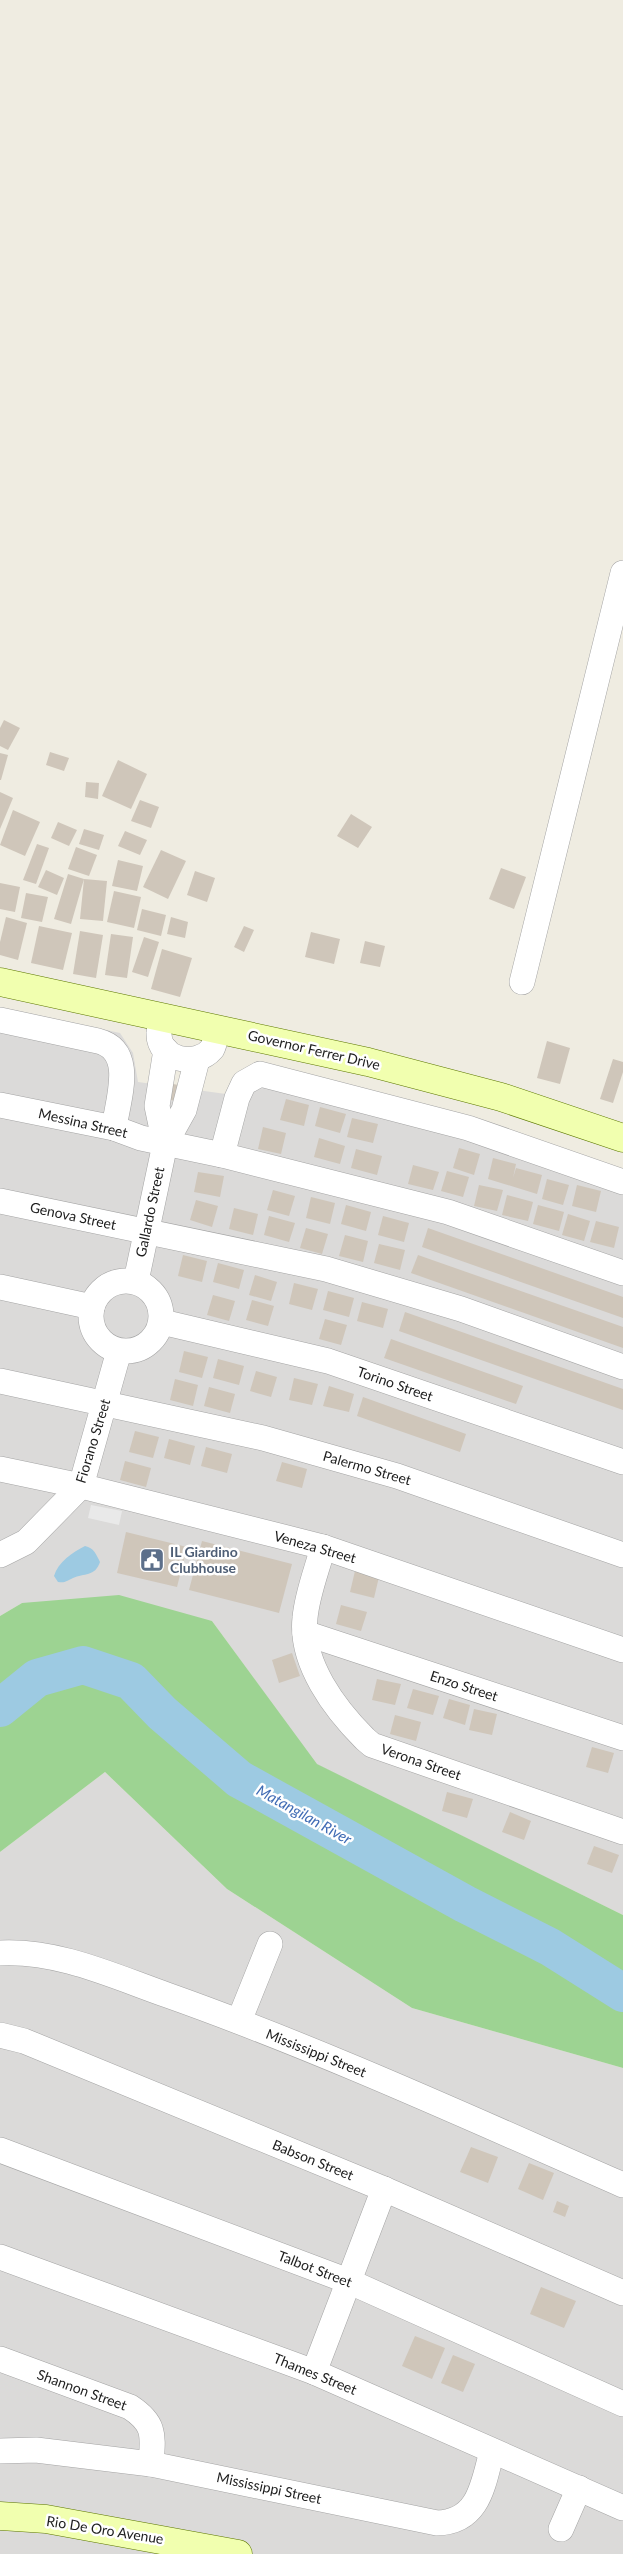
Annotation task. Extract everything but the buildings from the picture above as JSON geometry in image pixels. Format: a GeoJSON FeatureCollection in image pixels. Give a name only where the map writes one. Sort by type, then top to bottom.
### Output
{"type":"FeatureCollection","features":[{"type":"Feature","properties":{"kind":"main road","name":"Governor Ferrer Drive"},"geometry":{"type":"LineString","coordinates":[[0,982],[358,1059],[501,1097],[623,1138]]}},
{"type":"Feature","properties":{"kind":"main road","name":"Rio De Oro Avenue"},"geometry":{"type":"LineString","coordinates":[[0,2516],[46,2519],[238,2554]]}},
{"type":"Feature","properties":{"kind":"street"},"geometry":{"type":"LineString","coordinates":[[522,982],[623,573]]}},
{"type":"Feature","properties":{"kind":"street"},"geometry":{"type":"LineString","coordinates":[[163,1017],[159,1034],[166,1050],[180,1060],[197,1060]]}},
{"type":"Feature","properties":{"kind":"street"},"geometry":{"type":"LineString","coordinates":[[0,1020],[108,1043],[115,1049],[123,1066],[114,1128]]}},
{"type":"Feature","properties":{"kind":"street"},"geometry":{"type":"LineString","coordinates":[[165,1144],[184,1110],[197,1060],[212,1048],[218,1030]]}},
{"type":"Feature","properties":{"kind":"street"},"geometry":{"type":"LineString","coordinates":[[165,1144],[157,1106],[166,1050]]}},
{"type":"Feature","properties":{"kind":"street"},"geometry":{"type":"LineString","coordinates":[[222,1155],[237,1098],[244,1083],[260,1074],[468,1128],[623,1182]]}},
{"type":"Feature","properties":{"kind":"street","name":"Messina Street"},"geometry":{"type":"LineString","coordinates":[[0,1106],[114,1128],[165,1144],[222,1155],[448,1212],[623,1273]]}},
{"type":"Feature","properties":{"kind":"street","name":"Gallardo Street"},"geometry":{"type":"LineString","coordinates":[[136,1281],[165,1144]]}},
{"type":"Feature","properties":{"kind":"street","name":"Genova Street"},"geometry":{"type":"LineString","coordinates":[[0,1201],[326,1270],[461,1309],[623,1367]]}},
{"type":"Feature","properties":{"kind":"street"},"geometry":{"type":"LineString","coordinates":[[122,1280],[136,1281],[148,1287],[156,1296],[162,1309],[162,1322],[156,1335],[147,1345],[133,1351],[119,1351],[106,1345],[96,1335],[91,1322],[92,1307],[98,1294],[108,1285],[122,1280]]}},
{"type":"Feature","properties":{"kind":"street"},"geometry":{"type":"LineString","coordinates":[[0,1288],[92,1307]]}},
{"type":"Feature","properties":{"kind":"street","name":"Torino Street"},"geometry":{"type":"LineString","coordinates":[[162,1322],[328,1362],[623,1462]]}},
{"type":"Feature","properties":{"kind":"street","name":"Fiorano Street"},"geometry":{"type":"LineString","coordinates":[[0,1555],[26,1542],[81,1486],[119,1351]]}},
{"type":"Feature","properties":{"kind":"street","name":"Palermo Street"},"geometry":{"type":"LineString","coordinates":[[0,1382],[263,1438],[397,1476],[623,1555]]}},
{"type":"Feature","properties":{"kind":"street","name":"Veneza Street"},"geometry":{"type":"LineString","coordinates":[[0,1469],[81,1486],[323,1547],[623,1650]]}},
{"type":"Feature","properties":{"kind":"street","name":"Verona Street"},"geometry":{"type":"LineString","coordinates":[[323,1547],[308,1602],[304,1633],[310,1654],[330,1696],[357,1732],[372,1745],[623,1832]]}},
{"type":"Feature","properties":{"kind":"street","name":"Enzo Street"},"geometry":{"type":"LineString","coordinates":[[304,1633],[623,1738]]}},
{"type":"Feature","properties":{"kind":"street"},"geometry":{"type":"LineString","coordinates":[[239,2021],[270,1944]]}},
{"type":"Feature","properties":{"kind":"street","name":"Mississippi Street"},"geometry":{"type":"LineString","coordinates":[[0,1953],[20,1952],[72,1962],[239,2021],[424,2097],[623,2185]]}},
{"type":"Feature","properties":{"kind":"street","name":"Babson Street"},"geometry":{"type":"LineString","coordinates":[[0,2035],[24,2041],[384,2189],[623,2293]]}},
{"type":"Feature","properties":{"kind":"street","name":"Talbot Street"},"geometry":{"type":"LineString","coordinates":[[0,2150],[348,2281],[623,2404]]}},
{"type":"Feature","properties":{"kind":"street"},"geometry":{"type":"LineString","coordinates":[[314,2372],[384,2189]]}},
{"type":"Feature","properties":{"kind":"street","name":"Thames Street"},"geometry":{"type":"LineString","coordinates":[[0,2257],[314,2372],[623,2508]]}},
{"type":"Feature","properties":{"kind":"street","name":"Shannon Street"},"geometry":{"type":"LineString","coordinates":[[0,2359],[130,2407],[140,2413],[148,2422],[153,2434],[152,2464]]}},
{"type":"Feature","properties":{"kind":"street","name":"Mississippi Street"},"geometry":{"type":"LineString","coordinates":[[0,2451],[36,2450],[152,2464],[437,2523],[451,2523],[465,2516],[475,2504],[484,2482],[492,2451]]}},
{"type":"Feature","properties":{"kind":"street"},"geometry":{"type":"LineString","coordinates":[[561,2529],[579,2488]]}},
{"type":"Feature","properties":{"kind":"shaded area"},"geometry":{"type":"Polygon","coordinates":[[[0,1007],[120,1033],[133,1053],[138,1082],[226,1094],[240,1072],[259,1062],[474,1119],[623,1170],[623,1915],[316,1764],[212,1621],[22,1603],[0,1616],[0,1007]]]}},
{"type":"Feature","properties":{"kind":"shaded area"},"geometry":{"type":"Polygon","coordinates":[[[91,1505],[122,1511],[119,1525],[88,1518],[91,1505]]]}},
{"type":"Feature","properties":{"kind":"shaded area"},"geometry":{"type":"Polygon","coordinates":[[[105,1772],[227,1889],[412,2008],[623,2068],[623,2554],[0,2554],[0,1852],[105,1772]]]}},
{"type":"Feature","properties":{"kind":"green space"},"geometry":{"type":"Polygon","coordinates":[[[119,1595],[212,1621],[317,1764],[623,1915],[623,2068],[412,2008],[227,1889],[105,1772],[0,1852],[0,1616],[22,1603],[119,1595]]]}},
{"type":"Feature","properties":{"kind":"water"},"geometry":{"type":"Polygon","coordinates":[[[85,1546],[91,1548],[96,1554],[100,1562],[98,1567],[89,1574],[58,1582],[54,1576],[62,1562],[85,1546]]]}},
{"type":"Feature","properties":{"kind":"waterway","name":"Matangilan River"},"geometry":{"type":"LineString","coordinates":[[0,1708],[37,1678],[83,1665],[131,1681],[162,1713],[239,1779],[465,1904],[550,1947],[623,1993]]}},
{"type":"Feature","properties":{"kind":"place","name":"IL Giardino Clubhouse"},"geometry":{"type":"Point","coordinates":[152,1560]}}]}
